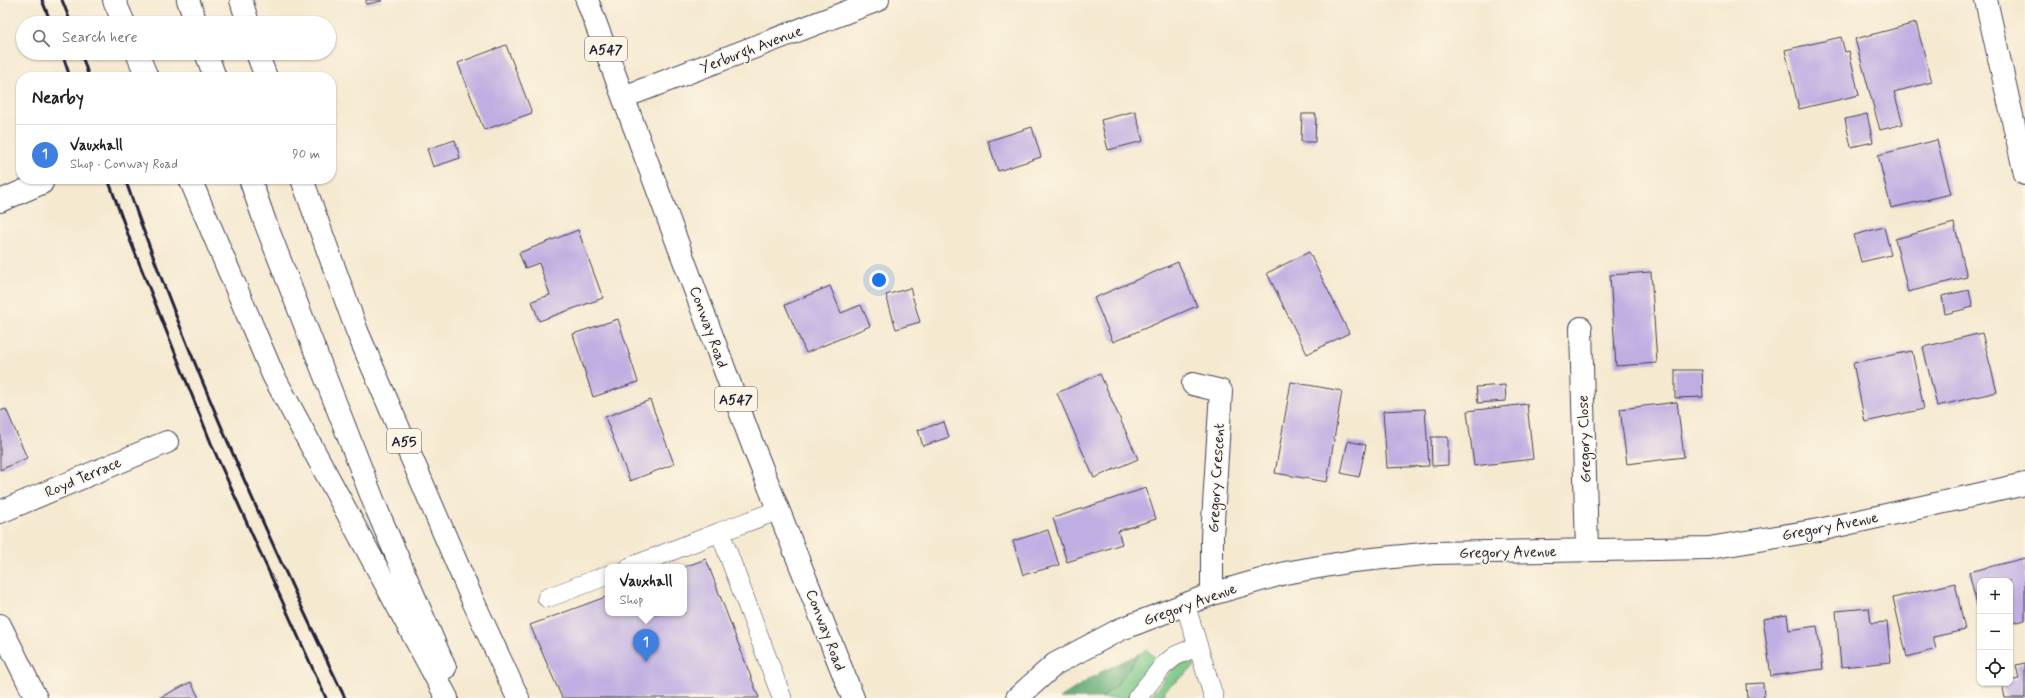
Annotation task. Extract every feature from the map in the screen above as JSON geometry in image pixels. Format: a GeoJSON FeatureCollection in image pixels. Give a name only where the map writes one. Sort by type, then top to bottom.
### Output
{"type":"FeatureCollection","features":[{"type":"Feature","properties":{"kind":"main road"},"geometry":{"type":"LineString","coordinates":[[114,0],[121,16]]}},
{"type":"Feature","properties":{"kind":"main road"},"geometry":{"type":"LineString","coordinates":[[188,0],[194,16]]}},
{"type":"Feature","properties":{"kind":"main road"},"geometry":{"type":"LineString","coordinates":[[241,0],[246,16]]}},
{"type":"Feature","properties":{"kind":"main road","name":"Conway Road"},"geometry":{"type":"LineString","coordinates":[[587,0],[751,439],[853,698]]}},
{"type":"Feature","properties":{"kind":"main road","name":"Yerburgh Avenue"},"geometry":{"type":"LineString","coordinates":[[624,97],[878,0]]}},
{"type":"Feature","properties":{"kind":"main road"},"geometry":{"type":"LineString","coordinates":[[1986,0],[2025,174]]}},
{"type":"Feature","properties":{"kind":"main road"},"geometry":{"type":"LineString","coordinates":[[140,60],[145,72]]}},
{"type":"Feature","properties":{"kind":"main road"},"geometry":{"type":"LineString","coordinates":[[209,60],[213,72]]}},
{"type":"Feature","properties":{"kind":"main road"},"geometry":{"type":"LineString","coordinates":[[260,60],[264,72]]}},
{"type":"Feature","properties":{"kind":"main road"},"geometry":{"type":"LineString","coordinates":[[0,202],[40,184]]}},
{"type":"Feature","properties":{"kind":"main road"},"geometry":{"type":"LineString","coordinates":[[192,184],[273,375],[447,698]]}},
{"type":"Feature","properties":{"kind":"main road"},"geometry":{"type":"LineString","coordinates":[[252,184],[265,222],[377,510],[458,698]]}},
{"type":"Feature","properties":{"kind":"main road","name":"A55"},"geometry":{"type":"LineString","coordinates":[[304,184],[357,331],[473,601],[518,698]]}},
{"type":"Feature","properties":{"kind":"main road","name":"Gregory Close"},"geometry":{"type":"LineString","coordinates":[[1581,328],[1587,550]]}},
{"type":"Feature","properties":{"kind":"main road","name":"Gregory Crescent"},"geometry":{"type":"LineString","coordinates":[[1193,384],[1221,391],[1212,537],[1212,594]]}},
{"type":"Feature","properties":{"kind":"main road","name":"Royd Terrace"},"geometry":{"type":"LineString","coordinates":[[0,512],[167,442]]}},
{"type":"Feature","properties":{"kind":"main road","name":"Gregory Avenue"},"geometry":{"type":"LineString","coordinates":[[1017,698],[1055,664],[1119,630],[1212,594],[1285,573],[1353,561],[1434,553],[1710,548],[1819,530],[2025,484]]}},
{"type":"Feature","properties":{"kind":"main road"},"geometry":{"type":"LineString","coordinates":[[0,625],[36,698]]}},
{"type":"Feature","properties":{"kind":"lane"},"geometry":{"type":"LineString","coordinates":[[638,564],[779,510]]}},
{"type":"Feature","properties":{"kind":"lane"},"geometry":{"type":"LineString","coordinates":[[720,532],[782,698]]}},
{"type":"Feature","properties":{"kind":"lane"},"geometry":{"type":"LineString","coordinates":[[547,598],[605,576]]}},
{"type":"Feature","properties":{"kind":"lane"},"geometry":{"type":"LineString","coordinates":[[1185,604],[1214,698]]}},
{"type":"Feature","properties":{"kind":"lane"},"geometry":{"type":"LineString","coordinates":[[1137,698],[1163,666],[1175,656],[1198,646]]}},
{"type":"Feature","properties":{"kind":"lane"},"geometry":{"type":"LineString","coordinates":[[1199,698],[1207,674]]}},
{"type":"Feature","properties":{"kind":"green space"},"geometry":{"type":"Polygon","coordinates":[[[1147,650],[1157,659],[1125,698],[1101,698],[1116,686],[1139,654],[1147,650]]]}},
{"type":"Feature","properties":{"kind":"green space"},"geometry":{"type":"Polygon","coordinates":[[[1139,654],[1116,686],[1101,698],[1060,698],[1101,672],[1139,654]]]}},
{"type":"Feature","properties":{"kind":"green space"},"geometry":{"type":"Polygon","coordinates":[[[1193,661],[1194,667],[1165,690],[1164,698],[1149,698],[1174,667],[1193,661]]]}},
{"type":"Feature","properties":{"kind":"building"},"geometry":{"type":"Polygon","coordinates":[[[366,0],[381,0],[382,1],[366,4],[366,0]]]}},
{"type":"Feature","properties":{"kind":"building"},"geometry":{"type":"Polygon","coordinates":[[[1916,23],[1932,82],[1894,92],[1903,124],[1880,130],[1855,39],[1916,23]]]}},
{"type":"Feature","properties":{"kind":"building"},"geometry":{"type":"Polygon","coordinates":[[[1841,37],[1845,52],[1849,51],[1859,95],[1799,109],[1785,50],[1841,37]]]}},
{"type":"Feature","properties":{"kind":"building"},"geometry":{"type":"Polygon","coordinates":[[[506,45],[532,113],[484,130],[458,63],[506,45]]]}},
{"type":"Feature","properties":{"kind":"building"},"geometry":{"type":"Polygon","coordinates":[[[1135,111],[1143,141],[1108,150],[1101,120],[1135,111]]]}},
{"type":"Feature","properties":{"kind":"building"},"geometry":{"type":"Polygon","coordinates":[[[1302,114],[1316,114],[1315,142],[1301,142],[1302,114]]]}},
{"type":"Feature","properties":{"kind":"building"},"geometry":{"type":"Polygon","coordinates":[[[1867,114],[1873,142],[1851,147],[1845,119],[1867,114]]]}},
{"type":"Feature","properties":{"kind":"building"},"geometry":{"type":"Polygon","coordinates":[[[1032,127],[1041,157],[998,171],[988,141],[1032,127]]]}},
{"type":"Feature","properties":{"kind":"building"},"geometry":{"type":"Polygon","coordinates":[[[455,140],[460,158],[433,167],[427,149],[455,140]]]}},
{"type":"Feature","properties":{"kind":"building"},"geometry":{"type":"Polygon","coordinates":[[[1937,140],[1951,194],[1891,208],[1878,155],[1937,140]]]}},
{"type":"Feature","properties":{"kind":"building"},"geometry":{"type":"Polygon","coordinates":[[[1954,223],[1967,277],[1908,292],[1895,239],[1954,223]]]}},
{"type":"Feature","properties":{"kind":"building"},"geometry":{"type":"Polygon","coordinates":[[[1884,227],[1891,255],[1861,262],[1854,235],[1884,227]]]}},
{"type":"Feature","properties":{"kind":"building"},"geometry":{"type":"Polygon","coordinates":[[[578,230],[603,298],[539,321],[532,301],[550,295],[539,263],[525,268],[519,253],[578,230]]]}},
{"type":"Feature","properties":{"kind":"building"},"geometry":{"type":"Polygon","coordinates":[[[1309,252],[1349,333],[1307,354],[1267,273],[1309,252]]]}},
{"type":"Feature","properties":{"kind":"building"},"geometry":{"type":"Polygon","coordinates":[[[1178,262],[1197,306],[1113,342],[1094,298],[1178,262]]]}},
{"type":"Feature","properties":{"kind":"building"},"geometry":{"type":"Polygon","coordinates":[[[1651,272],[1657,363],[1616,366],[1610,275],[1651,272]]]}},
{"type":"Feature","properties":{"kind":"building"},"geometry":{"type":"Polygon","coordinates":[[[830,286],[841,313],[861,305],[870,326],[806,353],[785,305],[830,286]]]}},
{"type":"Feature","properties":{"kind":"building"},"geometry":{"type":"Polygon","coordinates":[[[910,288],[920,322],[896,329],[886,295],[910,288]]]}},
{"type":"Feature","properties":{"kind":"building"},"geometry":{"type":"Polygon","coordinates":[[[1969,290],[1973,307],[1945,314],[1942,296],[1969,290]]]}},
{"type":"Feature","properties":{"kind":"building"},"geometry":{"type":"Polygon","coordinates":[[[618,319],[638,382],[593,397],[573,334],[618,319]]]}},
{"type":"Feature","properties":{"kind":"building"},"geometry":{"type":"Polygon","coordinates":[[[1982,333],[1997,392],[1937,406],[1923,347],[1982,333]]]}},
{"type":"Feature","properties":{"kind":"building"},"geometry":{"type":"Polygon","coordinates":[[[1912,351],[1924,409],[1865,422],[1853,363],[1912,351]]]}},
{"type":"Feature","properties":{"kind":"building"},"geometry":{"type":"Polygon","coordinates":[[[1675,370],[1702,370],[1703,397],[1675,398],[1675,370]]]}},
{"type":"Feature","properties":{"kind":"building"},"geometry":{"type":"Polygon","coordinates":[[[1100,374],[1138,459],[1094,478],[1057,393],[1100,374]]]}},
{"type":"Feature","properties":{"kind":"building"},"geometry":{"type":"Polygon","coordinates":[[[1291,382],[1342,391],[1327,482],[1275,473],[1291,382]]]}},
{"type":"Feature","properties":{"kind":"building"},"geometry":{"type":"Polygon","coordinates":[[[1505,385],[1506,401],[1478,403],[1476,387],[1505,385]]]}},
{"type":"Feature","properties":{"kind":"building"},"geometry":{"type":"Polygon","coordinates":[[[650,400],[674,464],[630,481],[605,417],[650,400]]]}},
{"type":"Feature","properties":{"kind":"building"},"geometry":{"type":"Polygon","coordinates":[[[1677,402],[1684,457],[1627,464],[1620,409],[1677,402]]]}},
{"type":"Feature","properties":{"kind":"building"},"geometry":{"type":"Polygon","coordinates":[[[1527,404],[1533,459],[1474,466],[1467,411],[1527,404]]]}},
{"type":"Feature","properties":{"kind":"building"},"geometry":{"type":"Polygon","coordinates":[[[6,409],[27,458],[0,470],[0,411],[6,409]]]}},
{"type":"Feature","properties":{"kind":"building"},"geometry":{"type":"Polygon","coordinates":[[[1425,409],[1429,466],[1387,468],[1383,411],[1425,409]]]}},
{"type":"Feature","properties":{"kind":"building"},"geometry":{"type":"Polygon","coordinates":[[[944,422],[949,437],[923,446],[918,430],[944,422]]]}},
{"type":"Feature","properties":{"kind":"building"},"geometry":{"type":"Polygon","coordinates":[[[1431,437],[1448,437],[1448,465],[1432,466],[1431,437]]]}},
{"type":"Feature","properties":{"kind":"building"},"geometry":{"type":"Polygon","coordinates":[[[1348,441],[1366,445],[1359,477],[1341,473],[1348,441]]]}},
{"type":"Feature","properties":{"kind":"building"},"geometry":{"type":"Polygon","coordinates":[[[1146,488],[1156,519],[1118,531],[1122,544],[1067,562],[1053,518],[1146,488]]]}},
{"type":"Feature","properties":{"kind":"building"},"geometry":{"type":"Polygon","coordinates":[[[1048,530],[1059,565],[1023,575],[1013,541],[1048,530]]]}},
{"type":"Feature","properties":{"kind":"building"},"geometry":{"type":"Polygon","coordinates":[[[2025,558],[2025,620],[2013,623],[2013,578],[1977,578],[1977,606],[1969,572],[2025,558]]]}},
{"type":"Feature","properties":{"kind":"building"},"geometry":{"type":"Polygon","coordinates":[[[706,559],[759,698],[562,698],[530,625],[605,597],[605,616],[687,616],[687,566],[706,559]]]}},
{"type":"Feature","properties":{"kind":"building"},"geometry":{"type":"Polygon","coordinates":[[[1955,583],[1965,630],[1933,637],[1936,649],[1907,657],[1893,598],[1955,583]]]}},
{"type":"Feature","properties":{"kind":"building"},"geometry":{"type":"Polygon","coordinates":[[[1869,608],[1871,623],[1887,622],[1891,662],[1841,667],[1836,611],[1869,608]]]}},
{"type":"Feature","properties":{"kind":"building"},"geometry":{"type":"Polygon","coordinates":[[[1787,615],[1789,630],[1817,626],[1823,669],[1771,676],[1763,619],[1787,615]]]}},
{"type":"Feature","properties":{"kind":"building"},"geometry":{"type":"Polygon","coordinates":[[[2025,663],[2025,698],[2005,698],[2003,686],[2013,686],[2013,680],[2019,679],[2016,665],[2025,663]]]}},
{"type":"Feature","properties":{"kind":"building"},"geometry":{"type":"Polygon","coordinates":[[[191,682],[199,698],[159,698],[191,682]]]}},
{"type":"Feature","properties":{"kind":"building"},"geometry":{"type":"Polygon","coordinates":[[[1763,683],[1764,698],[1747,698],[1746,684],[1763,683]]]}},
{"type":"Feature","properties":{"kind":"railway"},"geometry":{"type":"LineString","coordinates":[[42,0],[48,16]]}},
{"type":"Feature","properties":{"kind":"railway"},"geometry":{"type":"LineString","coordinates":[[62,0],[68,16]]}},
{"type":"Feature","properties":{"kind":"railway"},"geometry":{"type":"LineString","coordinates":[[64,60],[68,72]]}},
{"type":"Feature","properties":{"kind":"railway"},"geometry":{"type":"LineString","coordinates":[[83,60],[87,72]]}},
{"type":"Feature","properties":{"kind":"railway"},"geometry":{"type":"LineString","coordinates":[[110,184],[130,240],[213,448],[326,698]]}},
{"type":"Feature","properties":{"kind":"railway"},"geometry":{"type":"LineString","coordinates":[[127,184],[174,311],[228,442],[285,570],[345,698]]}},
{"type":"Feature","properties":{"kind":"place","name":"Vauxhall"},"geometry":{"type":"Point","coordinates":[646,662]}}]}
